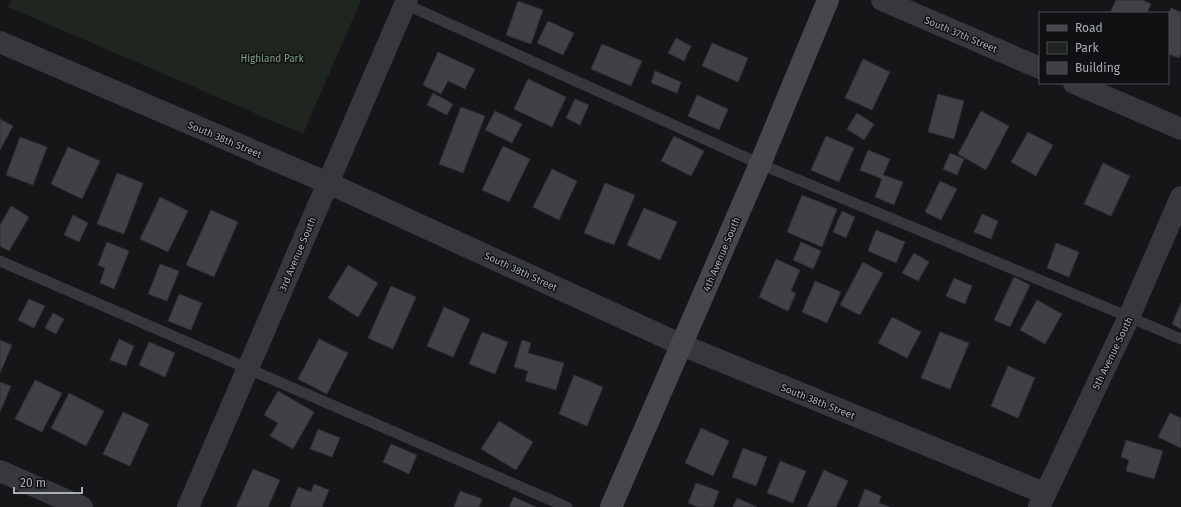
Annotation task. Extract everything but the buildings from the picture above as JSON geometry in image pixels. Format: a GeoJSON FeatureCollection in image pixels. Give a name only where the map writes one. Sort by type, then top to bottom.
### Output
{"type":"FeatureCollection","features":[{"type":"Feature","properties":{"kind":"street","name":"4th Avenue South"},"geometry":{"type":"LineString","coordinates":[[611,507],[760,164],[828,0]]}},
{"type":"Feature","properties":{"kind":"street","name":"South 37th Street"},"geometry":{"type":"LineString","coordinates":[[882,0],[1039,68]]}},
{"type":"Feature","properties":{"kind":"street","name":"3rd Avenue South"},"geometry":{"type":"LineString","coordinates":[[188,507],[406,2]]}},
{"type":"Feature","properties":{"kind":"street","name":"South 38th Street"},"geometry":{"type":"LineString","coordinates":[[0,42],[328,183],[682,345],[1042,500]]}},
{"type":"Feature","properties":{"kind":"street"},"geometry":{"type":"LineString","coordinates":[[1076,84],[1181,129]]}},
{"type":"Feature","properties":{"kind":"street","name":"5th Avenue South"},"geometry":{"type":"LineString","coordinates":[[1042,500],[1129,316],[1181,197]]}},
{"type":"Feature","properties":{"kind":"street"},"geometry":{"type":"LineString","coordinates":[[0,471],[82,507]]}},
{"type":"Feature","properties":{"kind":"lane"},"geometry":{"type":"LineString","coordinates":[[406,2],[760,164],[1129,316],[1181,339]]}},
{"type":"Feature","properties":{"kind":"lane"},"geometry":{"type":"LineString","coordinates":[[0,262],[567,507]]}},
{"type":"Feature","properties":{"kind":"green space","name":"Highland Park"},"geometry":{"type":"Polygon","coordinates":[[[11,0],[361,0],[303,134],[8,7],[11,0]]]}}]}
